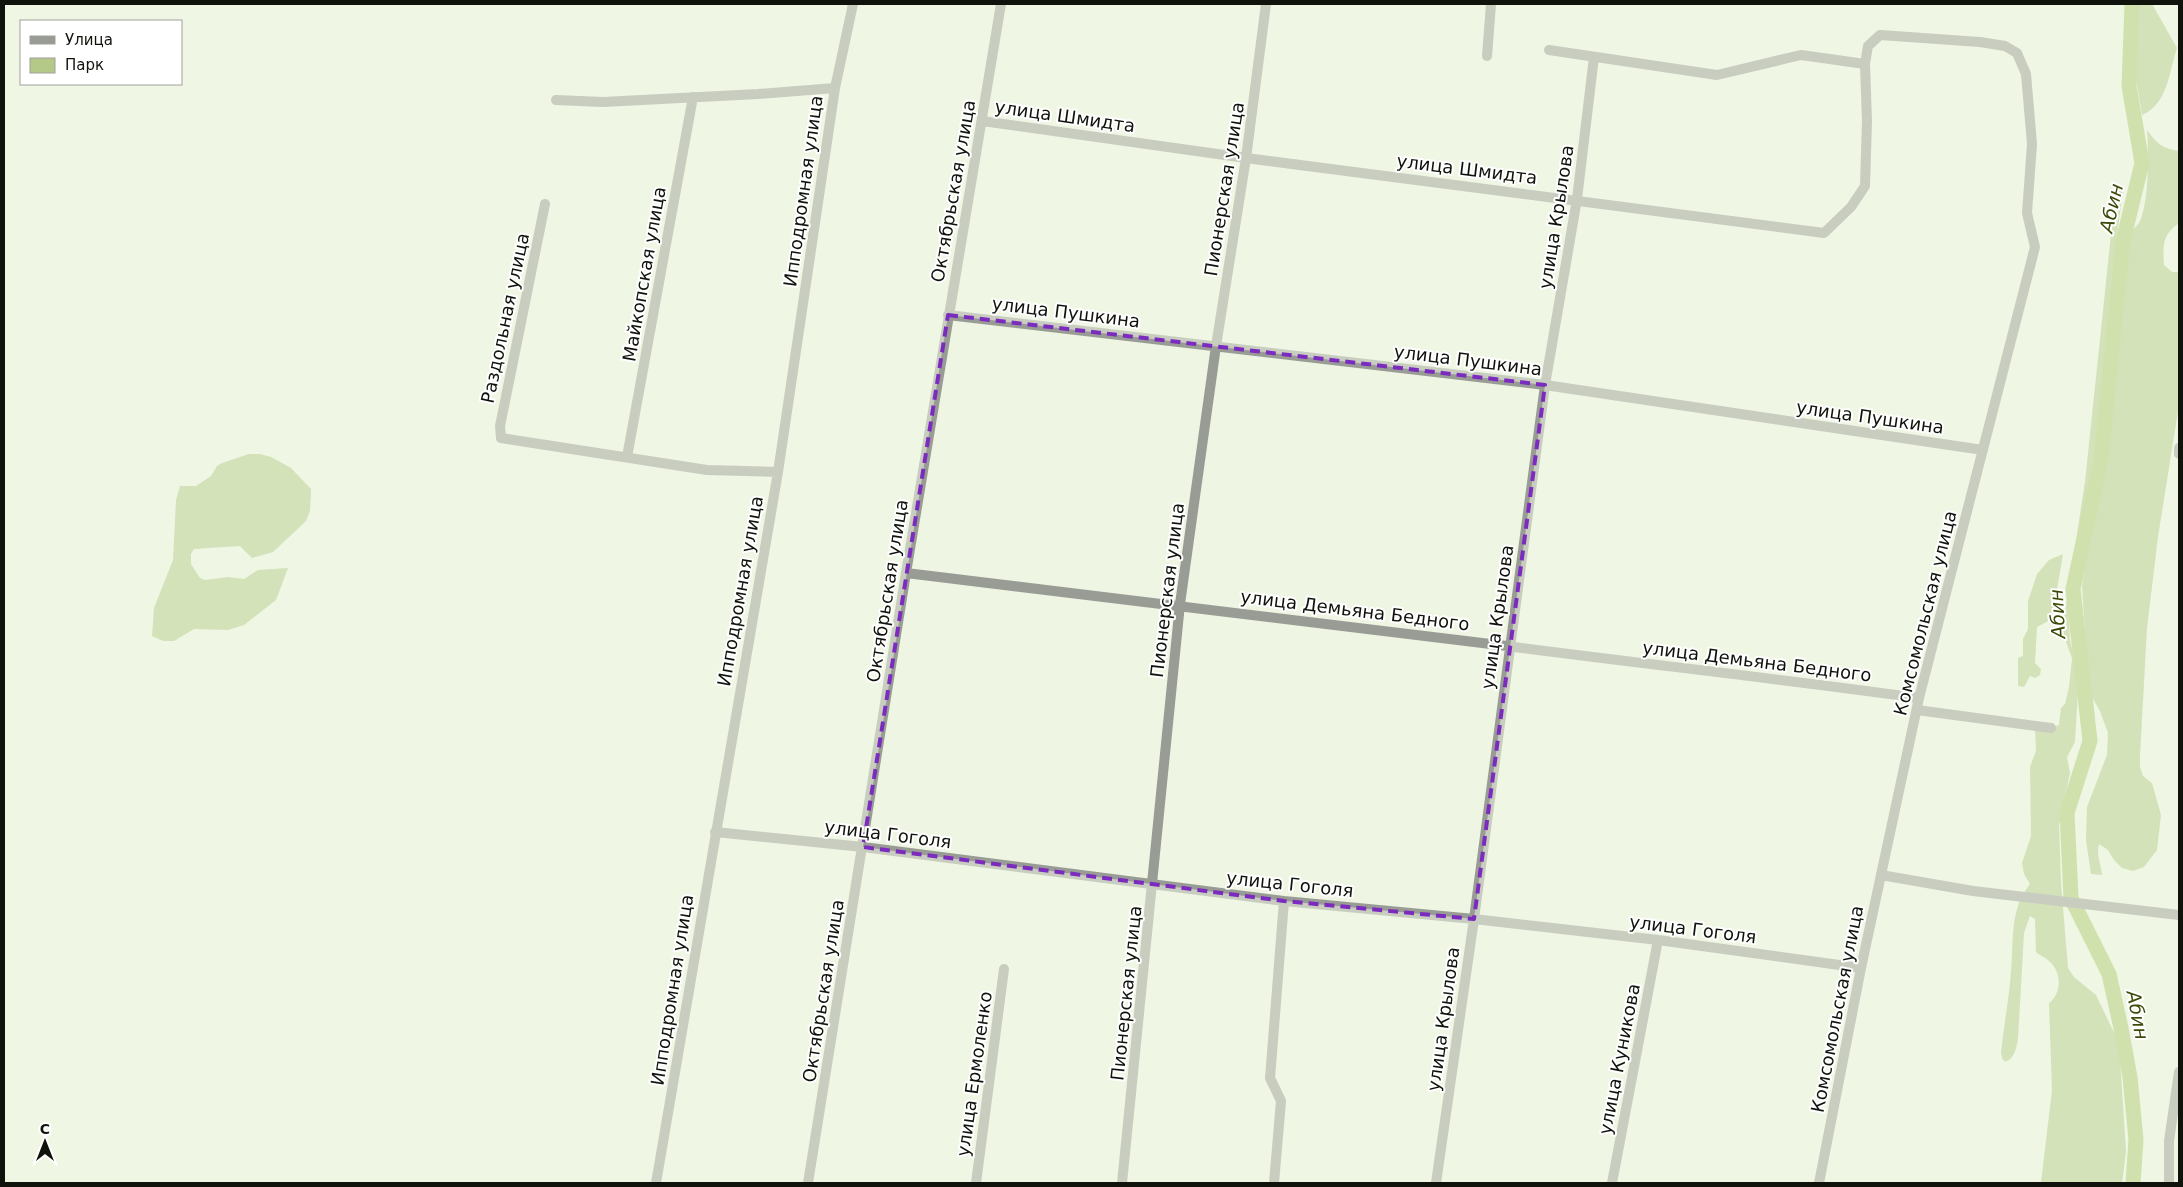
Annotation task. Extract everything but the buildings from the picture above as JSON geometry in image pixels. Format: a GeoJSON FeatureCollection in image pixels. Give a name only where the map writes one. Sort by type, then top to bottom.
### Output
{"type":"FeatureCollection","features":[{"type":"Feature","properties":{"kind":"street","name":"Ипподромная улица"},"geometry":{"type":"LineString","coordinates":[[656,1183],[778,472],[835,88],[853,4]]}},
{"type":"Feature","properties":{"kind":"street","name":"Октябрьская улица"},"geometry":{"type":"LineString","coordinates":[[808,1183],[948,315],[1001,4]]}},
{"type":"Feature","properties":{"kind":"street","name":"Пионерская улица"},"geometry":{"type":"LineString","coordinates":[[1122,1183],[1180,604],[1216,346],[1246,158],[1266,4]]}},
{"type":"Feature","properties":{"kind":"street"},"geometry":{"type":"LineString","coordinates":[[1488,56],[1491,4]]}},
{"type":"Feature","properties":{"kind":"street","name":"Комсомольская улица"},"geometry":{"type":"LineString","coordinates":[[1819,1183],[1861,968],[1919,698],[2035,247],[2027,213],[2032,144],[2026,74],[2017,53],[2005,46],[1980,42],[1880,34],[1868,46],[1865,64]]}},
{"type":"Feature","properties":{"kind":"street"},"geometry":{"type":"LineString","coordinates":[[1549,50],[1717,75],[1801,55],[1865,64]]}},
{"type":"Feature","properties":{"kind":"street","name":"улица Крылова"},"geometry":{"type":"LineString","coordinates":[[1436,1183],[1474,919],[1545,386],[1577,200],[1594,57]]}},
{"type":"Feature","properties":{"kind":"street","name":"улица Шмидта"},"geometry":{"type":"LineString","coordinates":[[982,121],[1246,158],[1824,233],[1851,206],[1865,186],[1867,121],[1865,64]]}},
{"type":"Feature","properties":{"kind":"street"},"geometry":{"type":"LineString","coordinates":[[556,100],[603,102],[835,88]]}},
{"type":"Feature","properties":{"kind":"street","name":"Майкопская улица"},"geometry":{"type":"LineString","coordinates":[[627,457],[693,97]]}},
{"type":"Feature","properties":{"kind":"street","name":"Раздольная улица"},"geometry":{"type":"LineString","coordinates":[[545,204],[500,426],[501,438],[627,457]]}},
{"type":"Feature","properties":{"kind":"street","name":"улица Пушкина"},"geometry":{"type":"LineString","coordinates":[[948,315],[1545,386],[1983,450]]}},
{"type":"Feature","properties":{"kind":"street"},"geometry":{"type":"LineString","coordinates":[[2179,448],[2179,454]]}},
{"type":"Feature","properties":{"kind":"street"},"geometry":{"type":"LineString","coordinates":[[627,457],[707,470],[778,472]]}},
{"type":"Feature","properties":{"kind":"street","name":"улица Демьяна Бедного"},"geometry":{"type":"LineString","coordinates":[[906,573],[1180,604],[1509,647],[1762,676],[1919,698]]}},
{"type":"Feature","properties":{"kind":"street"},"geometry":{"type":"LineString","coordinates":[[1917,710],[2051,728]]}},
{"type":"Feature","properties":{"kind":"street","name":"улица Гоголя"},"geometry":{"type":"LineString","coordinates":[[715,832],[863,847],[1284,901],[1474,919],[1658,940],[1861,968]]}},
{"type":"Feature","properties":{"kind":"street"},"geometry":{"type":"LineString","coordinates":[[1881,875],[1973,891],[2179,915]]}},
{"type":"Feature","properties":{"kind":"street"},"geometry":{"type":"LineString","coordinates":[[1274,1183],[1281,1101],[1270,1078],[1284,901]]}},
{"type":"Feature","properties":{"kind":"street","name":"улица Куникова"},"geometry":{"type":"LineString","coordinates":[[1612,1183],[1658,940]]}},
{"type":"Feature","properties":{"kind":"street","name":"улица Ермоленко"},"geometry":{"type":"LineString","coordinates":[[976,1183],[1004,969]]}},
{"type":"Feature","properties":{"kind":"street"},"geometry":{"type":"LineString","coordinates":[[2169,1183],[2169,1141],[2179,1072]]}},
{"type":"Feature","properties":{"kind":"highlighted area"},"geometry":{"type":"Polygon","coordinates":[[[948,315],[1545,385],[1474,919],[1284,901],[863,847],[948,315]]]}},
{"type":"Feature","properties":{"kind":"green space"},"geometry":{"type":"Polygon","coordinates":[[[2138,4],[2152,4],[2177,48],[2162,95],[2151,110],[2142,115],[2134,68],[2138,4]]]}},
{"type":"Feature","properties":{"kind":"green space"},"geometry":{"type":"Polygon","coordinates":[[[2147,130],[2160,145],[2179,151],[2179,223],[2169,232],[2165,241],[2164,265],[2172,272],[2179,272],[2179,405],[2158,537],[2147,628],[2140,756],[2140,767],[2143,776],[2152,783],[2161,815],[2157,850],[2144,867],[2133,871],[2122,868],[2108,850],[2099,844],[2098,856],[2102,875],[2091,874],[2086,840],[2087,807],[2107,755],[2108,733],[2100,711],[2089,692],[2082,586],[2107,429],[2131,232],[2139,223],[2145,204],[2148,164],[2147,130]]]}},
{"type":"Feature","properties":{"kind":"green space"},"geometry":{"type":"Polygon","coordinates":[[[2119,186],[2123,189],[2112,276],[2109,336],[2096,457],[2078,549],[2069,615],[2070,641],[2079,674],[2075,742],[2067,757],[2070,773],[2059,825],[2061,883],[2068,968],[2074,977],[2096,995],[2119,1043],[2126,1151],[2122,1183],[2041,1183],[2052,1090],[2049,1003],[2056,994],[2059,982],[2053,966],[2036,952],[2035,919],[2030,916],[2024,933],[2017,1046],[2013,1056],[2005,1062],[2001,1052],[2010,982],[2014,926],[2019,904],[2030,884],[2024,874],[2022,863],[2031,836],[2030,767],[2036,751],[2035,728],[2046,730],[2059,725],[2061,708],[2065,704],[2069,687],[2072,658],[2062,631],[2085,482],[2115,196],[2119,186]]]}},
{"type":"Feature","properties":{"kind":"green space"},"geometry":{"type":"Polygon","coordinates":[[[249,454],[271,457],[291,468],[311,489],[310,511],[306,521],[273,552],[252,558],[240,546],[194,549],[191,554],[191,564],[200,578],[205,580],[228,577],[244,579],[258,570],[288,568],[276,600],[244,625],[228,630],[194,629],[174,641],[163,641],[152,636],[154,608],[173,560],[176,500],[180,486],[196,486],[211,476],[217,466],[249,454]]]}},
{"type":"Feature","properties":{"kind":"green space"},"geometry":{"type":"Polygon","coordinates":[[[2063,554],[2052,619],[2037,627],[2035,663],[2041,669],[2040,675],[2035,678],[2030,676],[2024,687],[2018,686],[2018,658],[2023,656],[2023,639],[2028,629],[2028,601],[2037,574],[2049,560],[2063,554]]]}},
{"type":"Feature","properties":{"kind":"waterway","name":"Абин"},"geometry":{"type":"LineString","coordinates":[[2132,4],[2129,86],[2142,163],[2123,241],[2101,460],[2073,589],[2090,741],[2067,813],[2071,898],[2109,974],[2130,1077],[2136,1140],[2133,1183]]}}]}
